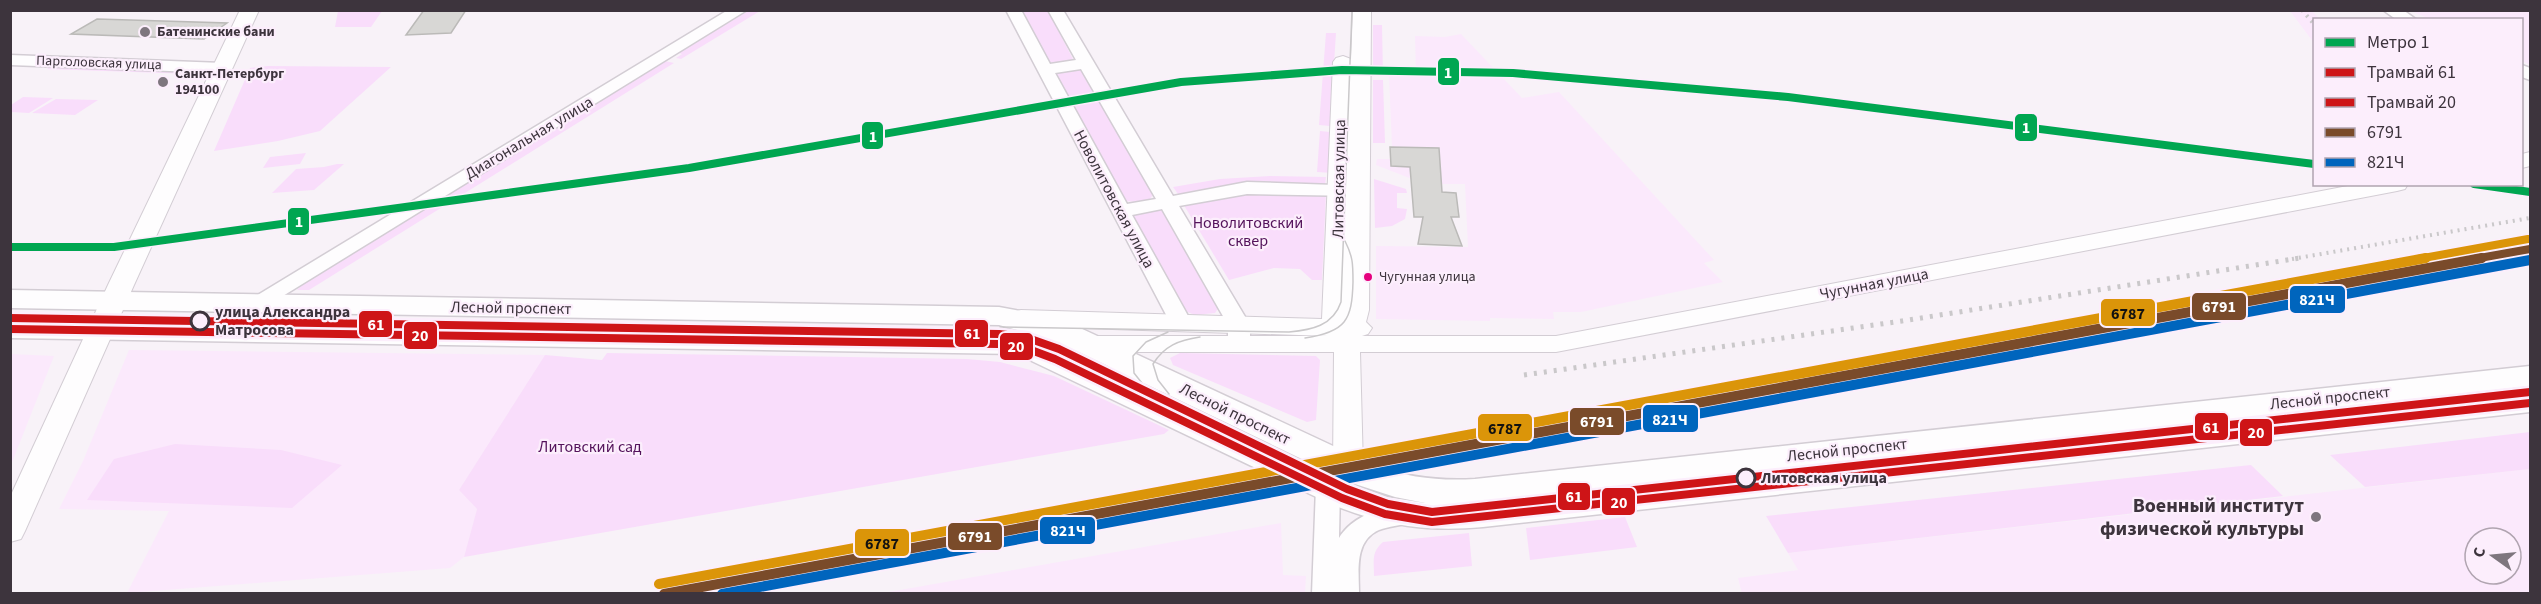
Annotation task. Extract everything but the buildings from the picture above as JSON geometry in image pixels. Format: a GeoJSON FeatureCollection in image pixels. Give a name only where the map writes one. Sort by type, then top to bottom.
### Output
{"type":"FeatureCollection","features":[{"type":"Feature","properties":{"kind":"main road","name":"Лесной проспект"},"geometry":{"type":"LineString","coordinates":[[10,299],[981,315],[1017,331],[1144,400],[1338,478],[1455,493],[2530,401]]}},
{"type":"Feature","properties":{"kind":"main road","name":"Лесной проспект"},"geometry":{"type":"LineString","coordinates":[[10,329],[971,345],[1017,331],[1051,328],[1086,343],[1126,351],[1338,478],[1377,509],[1402,516],[1463,517],[2530,376]]}},
{"type":"Feature","properties":{"kind":"street"},"geometry":{"type":"LineString","coordinates":[[10,531],[250,10]]}},
{"type":"Feature","properties":{"kind":"street","name":"Диагональная улица"},"geometry":{"type":"LineString","coordinates":[[258,303],[740,10]]}},
{"type":"Feature","properties":{"kind":"street","name":"Новолитовская улица"},"geometry":{"type":"LineString","coordinates":[[1013,10],[1181,323]]}},
{"type":"Feature","properties":{"kind":"street"},"geometry":{"type":"LineString","coordinates":[[1055,10],[1167,201],[1239,334]]}},
{"type":"Feature","properties":{"kind":"street","name":"Литовская улица"},"geometry":{"type":"LineString","coordinates":[[1325,594],[1338,478],[1345,333],[1348,189],[1345,10]]}},
{"type":"Feature","properties":{"kind":"street","name":"Литовская улица"},"geometry":{"type":"LineString","coordinates":[[1348,189],[1362,10]]}},
{"type":"Feature","properties":{"kind":"street"},"geometry":{"type":"LineString","coordinates":[[2390,10],[2406,18]]}},
{"type":"Feature","properties":{"kind":"street","name":"Парголовская улица"},"geometry":{"type":"LineString","coordinates":[[10,60],[223,68]]}},
{"type":"Feature","properties":{"kind":"street"},"geometry":{"type":"LineString","coordinates":[[1044,70],[1086,63]]}},
{"type":"Feature","properties":{"kind":"street","name":"Чугунная улица"},"geometry":{"type":"LineString","coordinates":[[1345,333],[1538,332],[1567,329],[1814,280],[2325,186]]}},
{"type":"Feature","properties":{"kind":"street","name":"Чугунная улица"},"geometry":{"type":"LineString","coordinates":[[1345,333],[1566,342],[2386,186]]}},
{"type":"Feature","properties":{"kind":"street"},"geometry":{"type":"LineString","coordinates":[[1120,211],[1247,188],[1348,189]]}},
{"type":"Feature","properties":{"kind":"street"},"geometry":{"type":"LineString","coordinates":[[1144,400],[1127,381],[1126,351],[1156,330],[1181,323]]}},
{"type":"Feature","properties":{"kind":"street","name":"Лесной проспект"},"geometry":{"type":"LineString","coordinates":[[1017,331],[1181,323],[1239,334]]}},
{"type":"Feature","properties":{"kind":"street","name":"Лесной проспект"},"geometry":{"type":"LineString","coordinates":[[1126,351],[1239,334],[1345,333]]}},
{"type":"Feature","properties":{"kind":"street"},"geometry":{"type":"LineString","coordinates":[[1346,594],[1346,553],[1351,540],[1365,525],[1378,519],[1402,516]]}},
{"type":"Feature","properties":{"kind":"shaded area"},"geometry":{"type":"Polygon","coordinates":[[[2290,11],[2312,11],[2319,18],[2313,18],[2313,42],[2290,11]]]}},
{"type":"Feature","properties":{"kind":"shaded area"},"geometry":{"type":"Polygon","coordinates":[[[2411,11],[2530,11],[2530,65],[2523,62],[2523,18],[2428,18],[2411,11]]]}},
{"type":"Feature","properties":{"kind":"shaded area"},"geometry":{"type":"Polygon","coordinates":[[[1461,34],[1522,98],[1559,92],[1714,260],[1704,263],[1723,282],[1581,312],[1553,312],[1554,319],[1490,318],[1490,321],[1376,319],[1376,246],[1468,247],[1465,184],[1425,184],[1376,165],[1377,159],[1390,159],[1390,147],[1392,147],[1389,74],[1416,74],[1415,36],[1445,37],[1461,34]]]}},
{"type":"Feature","properties":{"kind":"shaded area"},"geometry":{"type":"Polygon","coordinates":[[[129,350],[545,355],[459,490],[477,509],[464,557],[450,568],[127,593],[169,511],[59,509],[83,461],[129,350]]]}},
{"type":"Feature","properties":{"kind":"shaded area"},"geometry":{"type":"Polygon","coordinates":[[[10,354],[54,356],[11,465],[10,354]]]}},
{"type":"Feature","properties":{"kind":"shaded area","name":"Военный институт физической культуры"},"geometry":{"type":"Polygon","coordinates":[[[2530,469],[2530,593],[1742,594],[1738,578],[1798,570],[1788,553],[2530,469]]]}},
{"type":"Feature","properties":{"kind":"shaded area"},"geometry":{"type":"Polygon","coordinates":[[[1281,523],[1283,575],[1306,576],[1305,593],[883,593],[1281,523]]]}},
{"type":"Feature","properties":{"kind":"green space"},"geometry":{"type":"Polygon","coordinates":[[[338,10],[382,11],[371,27],[335,27],[338,10]]]}},
{"type":"Feature","properties":{"kind":"green space"},"geometry":{"type":"Polygon","coordinates":[[[748,11],[760,11],[681,59],[676,58],[682,54],[679,53],[748,11]]]}},
{"type":"Feature","properties":{"kind":"green space"},"geometry":{"type":"Polygon","coordinates":[[[1020,11],[1048,11],[1074,61],[1048,63],[1020,11]]]}},
{"type":"Feature","properties":{"kind":"green space"},"geometry":{"type":"Polygon","coordinates":[[[1373,25],[1382,25],[1383,76],[1373,76],[1373,25]]]}},
{"type":"Feature","properties":{"kind":"green space"},"geometry":{"type":"Polygon","coordinates":[[[1326,33],[1336,33],[1330,126],[1319,125],[1326,33]]]}},
{"type":"Feature","properties":{"kind":"green space"},"geometry":{"type":"Polygon","coordinates":[[[665,61],[674,63],[309,290],[297,290],[303,283],[665,61]]]}},
{"type":"Feature","properties":{"kind":"green space"},"geometry":{"type":"Polygon","coordinates":[[[52,65],[197,71],[192,74],[47,69],[52,65]]]}},
{"type":"Feature","properties":{"kind":"green space"},"geometry":{"type":"Polygon","coordinates":[[[268,66],[391,67],[320,131],[278,141],[214,151],[250,68],[268,66]]]}},
{"type":"Feature","properties":{"kind":"green space"},"geometry":{"type":"Polygon","coordinates":[[[1078,69],[1083,71],[1154,193],[1150,199],[1137,202],[1125,201],[1055,76],[1058,72],[1078,69]]]}},
{"type":"Feature","properties":{"kind":"green space"},"geometry":{"type":"Polygon","coordinates":[[[1373,80],[1383,80],[1385,143],[1373,143],[1373,80]]]}},
{"type":"Feature","properties":{"kind":"green space"},"geometry":{"type":"Polygon","coordinates":[[[23,97],[53,98],[29,113],[11,112],[11,105],[23,97]]]}},
{"type":"Feature","properties":{"kind":"green space"},"geometry":{"type":"Polygon","coordinates":[[[56,99],[98,100],[75,115],[32,113],[56,99]]]}},
{"type":"Feature","properties":{"kind":"green space"},"geometry":{"type":"Polygon","coordinates":[[[1320,131],[1330,132],[1329,142],[1334,143],[1333,173],[1317,172],[1320,131]]]}},
{"type":"Feature","properties":{"kind":"green space"},"geometry":{"type":"Polygon","coordinates":[[[306,153],[300,164],[263,168],[270,157],[306,153]]]}},
{"type":"Feature","properties":{"kind":"green space"},"geometry":{"type":"Polygon","coordinates":[[[344,164],[314,190],[272,193],[296,169],[344,164]]]}},
{"type":"Feature","properties":{"kind":"green space"},"geometry":{"type":"Polygon","coordinates":[[[1270,176],[1326,177],[1325,185],[1245,184],[1178,194],[1173,187],[1220,179],[1270,176]]]}},
{"type":"Feature","properties":{"kind":"green space"},"geometry":{"type":"Polygon","coordinates":[[[1374,179],[1406,189],[1407,193],[1397,193],[1397,208],[1407,209],[1405,219],[1392,226],[1375,228],[1374,179]]]}},
{"type":"Feature","properties":{"kind":"green space","name":"Новолитовский сквер"},"geometry":{"type":"Polygon","coordinates":[[[1240,191],[1326,193],[1322,280],[1312,280],[1300,269],[1274,268],[1229,280],[1182,202],[1240,191]]]}},
{"type":"Feature","properties":{"kind":"green space"},"geometry":{"type":"Polygon","coordinates":[[[1162,209],[1219,307],[1215,313],[1195,315],[1185,311],[1132,219],[1134,212],[1162,209]]]}},
{"type":"Feature","properties":{"kind":"green space","name":"Литовский сад"},"geometry":{"type":"Polygon","coordinates":[[[607,353],[967,359],[1000,362],[1054,376],[1169,430],[1164,434],[464,557],[477,509],[459,490],[545,355],[602,360],[607,353]]]}},
{"type":"Feature","properties":{"kind":"green space"},"geometry":{"type":"Polygon","coordinates":[[[1180,353],[1316,356],[1320,360],[1316,420],[1307,422],[1173,365],[1170,358],[1180,353]]]}},
{"type":"Feature","properties":{"kind":"green space"},"geometry":{"type":"Polygon","coordinates":[[[2530,432],[2530,469],[2365,487],[2330,455],[2530,432]]]}},
{"type":"Feature","properties":{"kind":"green space"},"geometry":{"type":"Polygon","coordinates":[[[175,444],[281,450],[342,465],[292,508],[87,500],[114,459],[175,444]]]}},
{"type":"Feature","properties":{"kind":"green space"},"geometry":{"type":"Polygon","coordinates":[[[2251,465],[2283,496],[1788,553],[1766,516],[2251,465]]]}},
{"type":"Feature","properties":{"kind":"green space"},"geometry":{"type":"Polygon","coordinates":[[[1625,517],[1637,547],[1530,560],[1526,528],[1625,517]]]}},
{"type":"Feature","properties":{"kind":"green space"},"geometry":{"type":"Polygon","coordinates":[[[1469,533],[1472,566],[1374,576],[1375,553],[1383,542],[1469,533]]]}},
{"type":"Feature","properties":{"kind":"tram line"},"geometry":{"type":"LineString","coordinates":[[1000,327],[1289,332],[1313,328],[1333,317],[1341,302],[1352,10]]}},
{"type":"Feature","properties":{"kind":"tram line"},"geometry":{"type":"LineString","coordinates":[[1305,338],[1338,328],[1348,315],[1351,306],[1353,270],[1345,241]]}},
{"type":"Feature","properties":{"kind":"tram line","name":"61"},"geometry":{"type":"LineString","coordinates":[[10,318],[999,334],[1025,337],[1059,349],[1347,489],[1388,504],[1432,512],[2530,392]]}},
{"type":"Feature","properties":{"kind":"tram line","name":"20"},"geometry":{"type":"LineString","coordinates":[[10,329],[998,344],[1023,347],[1055,359],[1342,498],[1385,514],[1432,522],[2530,403]]}},
{"type":"Feature","properties":{"kind":"tram line"},"geometry":{"type":"LineString","coordinates":[[1149,392],[1134,373],[1133,356],[1146,342],[1168,332]]}},
{"type":"Feature","properties":{"kind":"tram line"},"geometry":{"type":"LineString","coordinates":[[1169,394],[1158,380],[1153,364],[1167,348],[1185,340],[1200,337]]}},
{"type":"Feature","properties":{"kind":"railway"},"geometry":{"type":"LineString","coordinates":[[2302,10],[2313,23]]}},
{"type":"Feature","properties":{"kind":"railway"},"geometry":{"type":"LineString","coordinates":[[2292,259],[2530,218]]}},
{"type":"Feature","properties":{"kind":"railway"},"geometry":{"type":"LineString","coordinates":[[1524,375],[1902,321],[2300,258]]}},
{"type":"Feature","properties":{"kind":"metro line","name":"1"},"geometry":{"type":"LineString","coordinates":[[10,247],[114,247],[689,168],[1181,82],[1342,70],[1513,73],[1788,97],[2313,164]]}},
{"type":"Feature","properties":{"kind":"metro line","name":"1"},"geometry":{"type":"LineString","coordinates":[[2488,186],[2530,192]]}},
{"type":"Feature","properties":{"kind":"transit line","name":"6787"},"geometry":{"type":"LineString","coordinates":[[659,584],[2528,239]]}},
{"type":"Feature","properties":{"kind":"transit line","name":"6791"},"geometry":{"type":"LineString","coordinates":[[664,594],[2530,249]]}},
{"type":"Feature","properties":{"kind":"transit line","name":"821Ч"},"geometry":{"type":"LineString","coordinates":[[722,594],[2530,260]]}},
{"type":"Feature","properties":{"kind":"place","name":"Батенинские бани"},"geometry":{"type":"Point","coordinates":[145,32]}},
{"type":"Feature","properties":{"kind":"place","name":"Санкт-Петербург 194100"},"geometry":{"type":"Point","coordinates":[163,82]}},
{"type":"Feature","properties":{"kind":"place","name":"Чугунная улица"},"geometry":{"type":"Point","coordinates":[1368,277]}},
{"type":"Feature","properties":{"kind":"place","name":"улица Александра Матросова"},"geometry":{"type":"Point","coordinates":[200,321]}},
{"type":"Feature","properties":{"kind":"place","name":"Литовская улица"},"geometry":{"type":"Point","coordinates":[1746,478]}},
{"type":"Feature","properties":{"kind":"place","name":"Военный институт физической культуры"},"geometry":{"type":"Point","coordinates":[2316,517]}}]}
